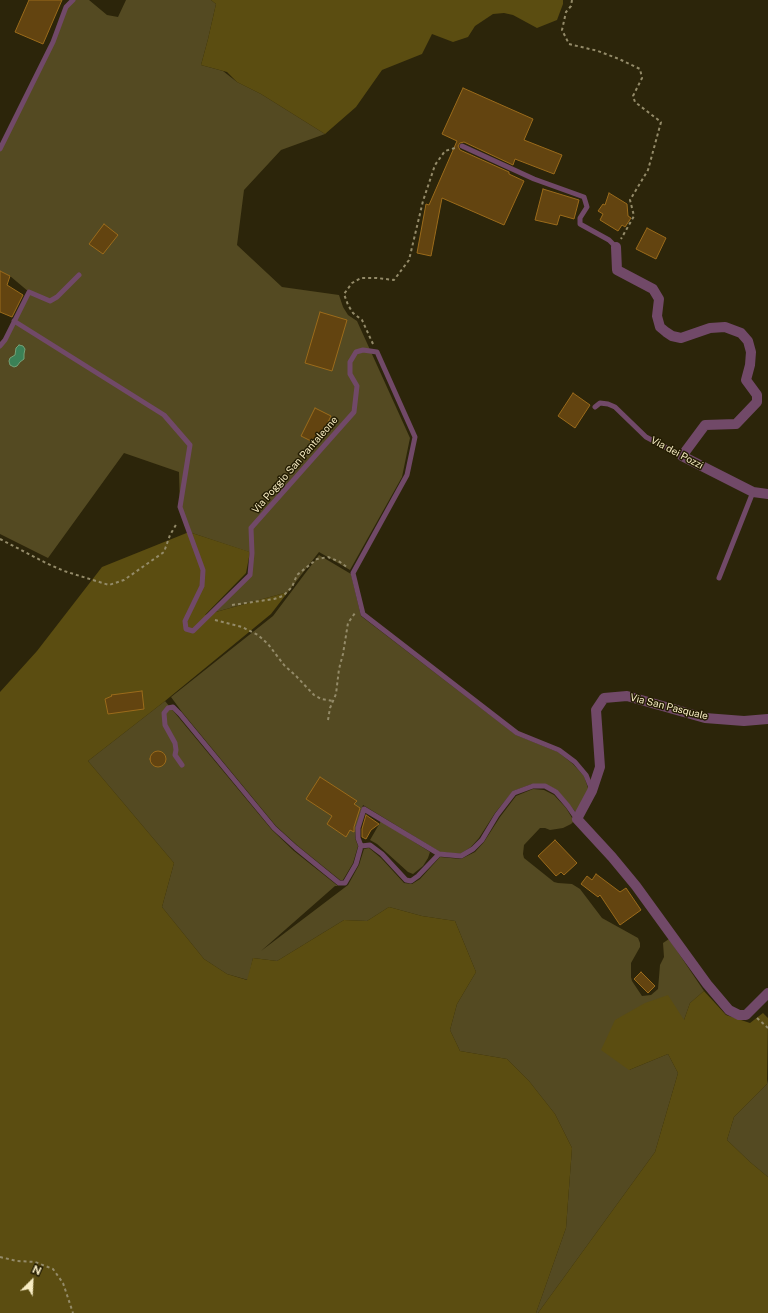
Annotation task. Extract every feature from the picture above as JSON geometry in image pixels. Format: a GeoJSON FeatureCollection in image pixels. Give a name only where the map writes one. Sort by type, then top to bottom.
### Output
{"type":"FeatureCollection","features":[{"type":"Feature","properties":{"kind":"street"},"geometry":{"type":"LineString","coordinates":[[616,247],[616,270],[653,289],[659,299],[657,316],[660,326],[666,332],[672,336],[681,338],[710,328],[725,327],[741,333],[748,341],[751,352],[750,366],[746,380],[757,395],[757,402],[736,424],[705,425],[682,456]]}},
{"type":"Feature","properties":{"kind":"street","name":"Via dei Pozzi"},"geometry":{"type":"LineString","coordinates":[[682,456],[753,492],[768,494]]}},
{"type":"Feature","properties":{"kind":"street","name":"Via San Pasquale"},"geometry":{"type":"LineString","coordinates":[[577,819],[592,791],[600,766],[596,710],[604,698],[627,696],[705,718],[744,721],[768,718]]}},
{"type":"Feature","properties":{"kind":"street"},"geometry":{"type":"LineString","coordinates":[[577,819],[636,886],[707,984],[729,1010],[740,1015],[746,1015],[768,993]]}},
{"type":"Feature","properties":{"kind":"lane"},"geometry":{"type":"LineString","coordinates":[[0,149],[53,42],[66,7],[73,0]]}},
{"type":"Feature","properties":{"kind":"lane"},"geometry":{"type":"LineString","coordinates":[[462,146],[534,179],[584,197],[587,207],[580,218],[580,224],[609,240],[616,247]]}},
{"type":"Feature","properties":{"kind":"lane"},"geometry":{"type":"LineString","coordinates":[[0,346],[5,340],[29,292],[50,301],[57,297],[79,275]]}},
{"type":"Feature","properties":{"kind":"lane","name":"Via Poggio San Pantaleone"},"geometry":{"type":"LineString","coordinates":[[14,321],[164,415],[190,445],[180,507],[203,570],[202,586],[185,621],[186,628],[193,631],[250,575],[252,528],[354,412],[357,386],[350,374],[350,362],[356,352],[363,350],[377,352]]}},
{"type":"Feature","properties":{"kind":"lane"},"geometry":{"type":"LineString","coordinates":[[377,352],[415,437],[407,475],[353,573],[363,614],[517,733],[559,750],[575,762],[586,775],[592,791]]}},
{"type":"Feature","properties":{"kind":"lane","name":"Via dei Pozzi"},"geometry":{"type":"LineString","coordinates":[[595,407],[600,403],[615,407],[646,437],[682,456]]}},
{"type":"Feature","properties":{"kind":"lane"},"geometry":{"type":"LineString","coordinates":[[719,578],[753,492]]}},
{"type":"Feature","properties":{"kind":"lane"},"geometry":{"type":"LineString","coordinates":[[182,765],[175,755],[175,743],[165,725],[164,713],[168,708],[173,707],[180,714],[274,828],[339,883],[345,883],[356,864],[361,846],[358,838],[358,828],[364,809],[439,854],[461,856],[473,849],[482,840],[497,815],[514,793],[533,786],[545,786],[556,792],[577,819]]}},
{"type":"Feature","properties":{"kind":"lane"},"geometry":{"type":"LineString","coordinates":[[361,846],[370,845],[382,854],[406,880],[411,881],[418,876],[439,854]]}},
{"type":"Feature","properties":{"kind":"path"},"geometry":{"type":"LineString","coordinates":[[572,0],[572,6],[566,12],[562,30],[569,44],[605,54],[640,69],[642,78],[633,96],[635,102],[661,122],[648,170],[630,200],[634,216],[616,247]]}},
{"type":"Feature","properties":{"kind":"path"},"geometry":{"type":"LineString","coordinates":[[377,352],[362,320],[353,313],[344,294],[352,283],[361,278],[394,280],[408,260],[423,202],[435,164],[445,151],[462,146]]}},
{"type":"Feature","properties":{"kind":"path"},"geometry":{"type":"LineString","coordinates":[[0,540],[64,571],[109,584],[124,580],[164,552],[170,535],[178,523],[185,520]]}},
{"type":"Feature","properties":{"kind":"path"},"geometry":{"type":"LineString","coordinates":[[215,610],[232,605],[274,599],[283,596],[292,587],[297,576],[317,559],[328,557],[340,562],[353,573]]}},
{"type":"Feature","properties":{"kind":"path"},"geometry":{"type":"LineString","coordinates":[[328,720],[330,708],[336,694],[339,669],[348,623],[361,607]]}},
{"type":"Feature","properties":{"kind":"path"},"geometry":{"type":"LineString","coordinates":[[207,618],[242,626],[258,635],[268,644],[284,665],[314,695],[322,699],[333,701]]}},
{"type":"Feature","properties":{"kind":"path"},"geometry":{"type":"LineString","coordinates":[[750,1012],[768,1028]]}},
{"type":"Feature","properties":{"kind":"path"},"geometry":{"type":"LineString","coordinates":[[0,1257],[17,1261],[35,1262],[53,1269],[63,1283],[73,1313]]}},
{"type":"Feature","properties":{"kind":"shaded area"},"geometry":{"type":"Polygon","coordinates":[[[73,0],[89,0],[107,15],[118,17],[126,0],[211,0],[216,4],[201,65],[223,71],[237,82],[261,94],[325,134],[281,150],[244,190],[237,245],[282,287],[339,295],[343,307],[348,315],[357,321],[410,438],[402,477],[350,570],[319,552],[288,592],[212,613],[250,575],[252,553],[189,532],[180,507],[179,472],[124,453],[48,558],[0,534],[0,346],[29,292],[10,276],[0,271],[0,149],[53,42],[66,7],[73,0]]]}},
{"type":"Feature","properties":{"kind":"shaded area"},"geometry":{"type":"Polygon","coordinates":[[[211,0],[563,0],[563,4],[557,20],[537,28],[513,15],[504,13],[493,14],[475,26],[468,37],[453,42],[432,34],[422,54],[382,70],[356,107],[325,134],[261,94],[237,82],[227,72],[201,65],[216,4],[211,0]]]}},
{"type":"Feature","properties":{"kind":"shaded area"},"geometry":{"type":"Polygon","coordinates":[[[19,345],[23,346],[25,349],[24,359],[14,367],[10,365],[9,361],[10,358],[15,355],[16,348],[19,345]]]}},
{"type":"Feature","properties":{"kind":"shaded area"},"geometry":{"type":"Polygon","coordinates":[[[189,532],[250,552],[246,573],[205,615],[288,592],[271,614],[165,701],[88,761],[174,863],[162,907],[204,959],[227,974],[247,980],[253,958],[277,961],[344,920],[367,921],[389,907],[422,916],[455,921],[476,972],[457,1004],[450,1030],[460,1051],[507,1059],[529,1081],[555,1114],[572,1148],[566,1228],[536,1313],[0,1313],[0,692],[37,651],[102,567],[189,532]]]}},
{"type":"Feature","properties":{"kind":"shaded area"},"geometry":{"type":"Polygon","coordinates":[[[319,555],[351,574],[361,616],[516,735],[558,752],[573,764],[584,776],[589,791],[577,814],[557,790],[545,784],[532,784],[513,791],[495,813],[479,838],[471,847],[460,854],[440,852],[363,805],[356,828],[355,838],[358,846],[353,863],[343,880],[340,880],[276,826],[171,697],[273,616],[319,555]]]}},
{"type":"Feature","properties":{"kind":"shaded area"},"geometry":{"type":"Polygon","coordinates":[[[165,701],[272,830],[294,851],[338,886],[335,886],[261,951],[348,885],[359,865],[364,849],[369,848],[381,858],[404,883],[412,884],[420,879],[440,857],[461,859],[475,852],[484,842],[516,796],[533,789],[544,790],[554,795],[566,808],[574,821],[563,828],[550,830],[540,828],[524,845],[524,858],[554,882],[572,884],[580,889],[602,918],[638,938],[640,947],[631,963],[631,977],[642,996],[651,995],[658,989],[660,965],[664,957],[663,943],[669,939],[704,991],[690,1003],[684,1020],[629,1070],[668,1054],[678,1073],[655,1152],[538,1313],[536,1313],[566,1228],[572,1148],[555,1114],[529,1081],[507,1059],[460,1051],[450,1030],[457,1004],[476,972],[455,921],[422,916],[389,907],[367,921],[344,920],[277,961],[253,958],[248,980],[227,974],[204,959],[162,907],[174,863],[88,761],[165,701]]]}},
{"type":"Feature","properties":{"kind":"shaded area"},"geometry":{"type":"Polygon","coordinates":[[[381,821],[430,852],[423,866],[413,874],[408,872],[377,844],[370,840],[381,821]]]}},
{"type":"Feature","properties":{"kind":"shaded area"},"geometry":{"type":"Polygon","coordinates":[[[704,991],[726,1015],[750,1023],[763,1013],[768,1018],[767,1084],[734,1117],[727,1140],[768,1177],[768,1313],[538,1313],[655,1152],[678,1073],[668,1054],[629,1070],[601,1050],[615,1020],[645,1003],[668,995],[684,1020],[690,1003],[704,991]]]}},
{"type":"Feature","properties":{"kind":"shaded area"},"geometry":{"type":"Polygon","coordinates":[[[768,1079],[768,1177],[727,1140],[734,1117],[767,1084],[768,1079]]]}},
{"type":"Feature","properties":{"kind":"building"},"geometry":{"type":"Polygon","coordinates":[[[29,0],[62,0],[43,44],[15,32],[29,0]]]}},
{"type":"Feature","properties":{"kind":"building"},"geometry":{"type":"Polygon","coordinates":[[[463,88],[533,119],[524,140],[562,155],[554,174],[515,159],[513,165],[464,142],[460,143],[458,146],[460,150],[509,172],[509,174],[524,181],[504,225],[442,198],[431,256],[417,253],[426,204],[429,205],[457,141],[442,134],[463,88]]]}},
{"type":"Feature","properties":{"kind":"building"},"geometry":{"type":"Polygon","coordinates":[[[543,189],[579,200],[574,219],[560,215],[557,225],[535,220],[543,189]]]}},
{"type":"Feature","properties":{"kind":"building"},"geometry":{"type":"Polygon","coordinates":[[[609,193],[627,204],[628,216],[631,218],[625,227],[622,225],[618,231],[600,220],[603,214],[598,211],[603,204],[605,205],[609,193]]]}},
{"type":"Feature","properties":{"kind":"building"},"geometry":{"type":"Polygon","coordinates":[[[104,224],[118,235],[103,254],[89,244],[104,224]]]}},
{"type":"Feature","properties":{"kind":"building"},"geometry":{"type":"Polygon","coordinates":[[[647,228],[666,238],[656,259],[636,249],[647,228]]]}},
{"type":"Feature","properties":{"kind":"building"},"geometry":{"type":"Polygon","coordinates":[[[0,271],[10,276],[7,285],[23,295],[12,317],[0,312],[0,271]]]}},
{"type":"Feature","properties":{"kind":"building"},"geometry":{"type":"Polygon","coordinates":[[[320,312],[347,320],[332,371],[305,363],[320,312]]]}},
{"type":"Feature","properties":{"kind":"building"},"geometry":{"type":"Polygon","coordinates":[[[573,393],[590,405],[575,428],[558,416],[573,393]]]}},
{"type":"Feature","properties":{"kind":"building"},"geometry":{"type":"Polygon","coordinates":[[[315,408],[331,416],[317,444],[301,436],[315,408]]]}},
{"type":"Feature","properties":{"kind":"building"},"geometry":{"type":"Polygon","coordinates":[[[142,691],[144,709],[108,714],[105,699],[112,696],[111,695],[142,691]]]}},
{"type":"Feature","properties":{"kind":"building"},"geometry":{"type":"Polygon","coordinates":[[[155,751],[161,751],[166,756],[164,765],[161,767],[155,767],[150,762],[150,756],[155,751]]]}},
{"type":"Feature","properties":{"kind":"building"},"geometry":{"type":"Polygon","coordinates":[[[320,777],[357,801],[354,804],[360,808],[354,827],[354,832],[350,830],[346,837],[327,824],[332,816],[306,799],[320,777]]]}},
{"type":"Feature","properties":{"kind":"building"},"geometry":{"type":"Polygon","coordinates":[[[366,815],[379,824],[371,830],[366,839],[362,837],[362,829],[366,815]]]}},
{"type":"Feature","properties":{"kind":"building"},"geometry":{"type":"Polygon","coordinates":[[[555,840],[577,863],[564,875],[561,872],[556,876],[538,856],[555,840]]]}},
{"type":"Feature","properties":{"kind":"building"},"geometry":{"type":"Polygon","coordinates":[[[596,874],[620,892],[626,888],[641,910],[620,925],[600,895],[598,897],[581,884],[587,876],[592,880],[596,874]]]}},
{"type":"Feature","properties":{"kind":"building"},"geometry":{"type":"Polygon","coordinates":[[[641,972],[655,986],[648,993],[634,979],[641,972]]]}}]}
